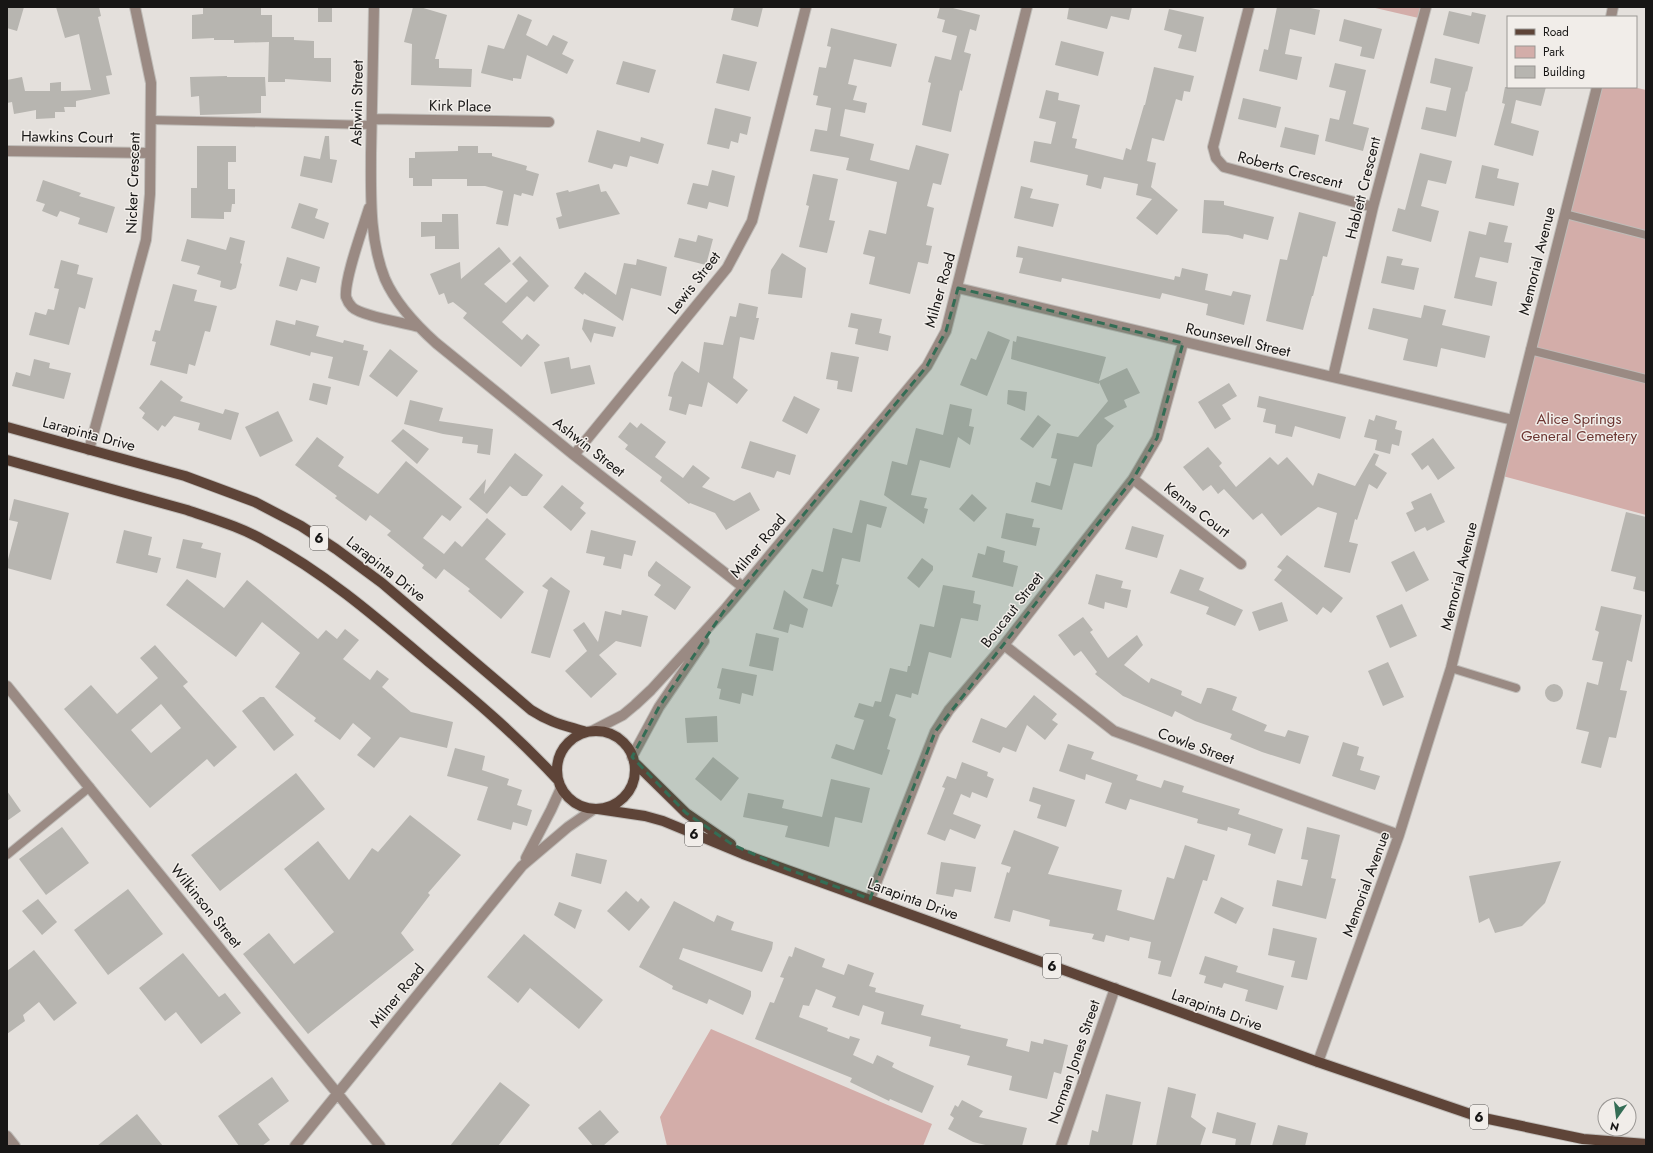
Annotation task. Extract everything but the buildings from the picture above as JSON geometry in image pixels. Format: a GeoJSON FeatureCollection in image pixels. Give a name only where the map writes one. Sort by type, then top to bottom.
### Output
{"type":"FeatureCollection","features":[{"type":"Feature","properties":{"kind":"main road","name":"Larapinta Drive"},"geometry":{"type":"LineString","coordinates":[[7,427],[185,476],[255,502],[301,526],[336,549],[382,583],[531,710],[545,719],[558,724],[589,732]]}},
{"type":"Feature","properties":{"kind":"main road","name":"6"},"geometry":{"type":"LineString","coordinates":[[7,460],[208,517],[264,540],[321,576],[392,630],[521,741],[559,783],[566,796],[574,803],[586,808],[596,809]]}},
{"type":"Feature","properties":{"kind":"main road","name":"6"},"geometry":{"type":"LineString","coordinates":[[589,732],[608,733],[619,738],[627,747],[633,759]]}},
{"type":"Feature","properties":{"kind":"main road"},"geometry":{"type":"LineString","coordinates":[[559,783],[557,766],[560,754],[567,743],[577,736],[589,732]]}},
{"type":"Feature","properties":{"kind":"main road","name":"Larapinta Drive"},"geometry":{"type":"LineString","coordinates":[[633,759],[686,813],[709,830],[733,845],[787,869]]}},
{"type":"Feature","properties":{"kind":"main road"},"geometry":{"type":"LineString","coordinates":[[596,809],[610,807],[620,801],[628,792],[634,781],[633,759]]}},
{"type":"Feature","properties":{"kind":"main road","name":"Larapinta Drive"},"geometry":{"type":"LineString","coordinates":[[596,809],[644,816],[663,821],[743,854],[1318,1062],[1479,1117],[1583,1139],[1642,1145]]}},
{"type":"Feature","properties":{"kind":"street","name":"Nicker Crescent"},"geometry":{"type":"LineString","coordinates":[[89,450],[146,240],[150,194],[151,83],[135,7]]}},
{"type":"Feature","properties":{"kind":"street","name":"Ashwin Street"},"geometry":{"type":"LineString","coordinates":[[374,7],[371,200],[374,242],[386,280],[396,299],[419,327],[436,343],[574,455],[743,587]]}},
{"type":"Feature","properties":{"kind":"street","name":"Lewis Street"},"geometry":{"type":"LineString","coordinates":[[574,455],[727,268],[752,221],[806,7]]}},
{"type":"Feature","properties":{"kind":"street","name":"Milner Road"},"geometry":{"type":"LineString","coordinates":[[589,732],[623,715],[651,690],[726,608],[926,366],[946,331],[958,288],[1026,7]]}},
{"type":"Feature","properties":{"kind":"street","name":"Roberts Crescent"},"geometry":{"type":"LineString","coordinates":[[1249,7],[1213,147],[1216,158],[1224,167],[1373,207]]}},
{"type":"Feature","properties":{"kind":"street","name":"Hablett Crescent"},"geometry":{"type":"LineString","coordinates":[[1333,377],[1373,207],[1426,7]]}},
{"type":"Feature","properties":{"kind":"street","name":"Memorial Avenue"},"geometry":{"type":"LineString","coordinates":[[1318,1062],[1399,835],[1452,668],[1530,350],[1597,88]]}},
{"type":"Feature","properties":{"kind":"street","name":"Kirk Place"},"geometry":{"type":"LineString","coordinates":[[372,122],[549,122]]}},
{"type":"Feature","properties":{"kind":"street","name":"Hawkins Court"},"geometry":{"type":"LineString","coordinates":[[7,151],[150,153]]}},
{"type":"Feature","properties":{"kind":"street","name":"Ashwin Street"},"geometry":{"type":"LineString","coordinates":[[371,200],[348,281],[346,297],[352,307],[362,312],[419,327]]}},
{"type":"Feature","properties":{"kind":"street","name":"Rounsevell Street"},"geometry":{"type":"LineString","coordinates":[[958,288],[1183,343],[1513,420]]}},
{"type":"Feature","properties":{"kind":"street","name":"Boucaut Street"},"geometry":{"type":"LineString","coordinates":[[870,899],[935,732],[949,710],[1004,645],[1133,479],[1157,438],[1183,343]]}},
{"type":"Feature","properties":{"kind":"street","name":"Kenna Court"},"geometry":{"type":"LineString","coordinates":[[1133,479],[1242,564]]}},
{"type":"Feature","properties":{"kind":"street","name":"Milner Road"},"geometry":{"type":"LineString","coordinates":[[633,759],[659,707],[726,608]]}},
{"type":"Feature","properties":{"kind":"street","name":"Cowle Street"},"geometry":{"type":"LineString","coordinates":[[1004,645],[1114,731],[1399,835]]}},
{"type":"Feature","properties":{"kind":"street","name":"Wilkinson Street"},"geometry":{"type":"LineString","coordinates":[[7,686],[338,1092],[380,1146]]}},
{"type":"Feature","properties":{"kind":"street","name":"Milner Road"},"geometry":{"type":"LineString","coordinates":[[522,866],[551,810],[559,783]]}},
{"type":"Feature","properties":{"kind":"street","name":"Milner Road"},"geometry":{"type":"LineString","coordinates":[[295,1146],[522,866],[568,827],[596,809]]}},
{"type":"Feature","properties":{"kind":"street","name":"Norman Jones Street"},"geometry":{"type":"LineString","coordinates":[[1061,1146],[1115,988]]}},
{"type":"Feature","properties":{"kind":"street"},"geometry":{"type":"LineString","coordinates":[[7,1136],[15,1146]]}},
{"type":"Feature","properties":{"kind":"lane"},"geometry":{"type":"LineString","coordinates":[[151,120],[372,122]]}},
{"type":"Feature","properties":{"kind":"lane"},"geometry":{"type":"LineString","coordinates":[[1565,214],[1646,235]]}},
{"type":"Feature","properties":{"kind":"lane"},"geometry":{"type":"LineString","coordinates":[[1530,350],[1646,379]]}},
{"type":"Feature","properties":{"kind":"lane"},"geometry":{"type":"LineString","coordinates":[[1452,668],[1516,688]]}},
{"type":"Feature","properties":{"kind":"lane"},"geometry":{"type":"LineString","coordinates":[[7,855],[90,787]]}},
{"type":"Feature","properties":{"kind":"highlighted area"},"geometry":{"type":"Polygon","coordinates":[[[958,288],[1183,343],[1157,438],[1133,479],[935,732],[870,899],[787,869],[733,845],[686,813],[632,757],[659,707],[726,608],[927,366],[946,331],[958,288]]]}},
{"type":"Feature","properties":{"kind":"green space"},"geometry":{"type":"Polygon","coordinates":[[[1371,7],[1426,7],[1423,19],[1371,7]]]}},
{"type":"Feature","properties":{"kind":"green space","name":"Alice Springs General Cemetery"},"geometry":{"type":"Polygon","coordinates":[[[1597,88],[1637,88],[1646,90],[1646,515],[1499,475],[1597,88]]]}},
{"type":"Feature","properties":{"kind":"green space"},"geometry":{"type":"Polygon","coordinates":[[[711,1029],[932,1124],[923,1146],[667,1146],[660,1117],[711,1029]]]}}]}
